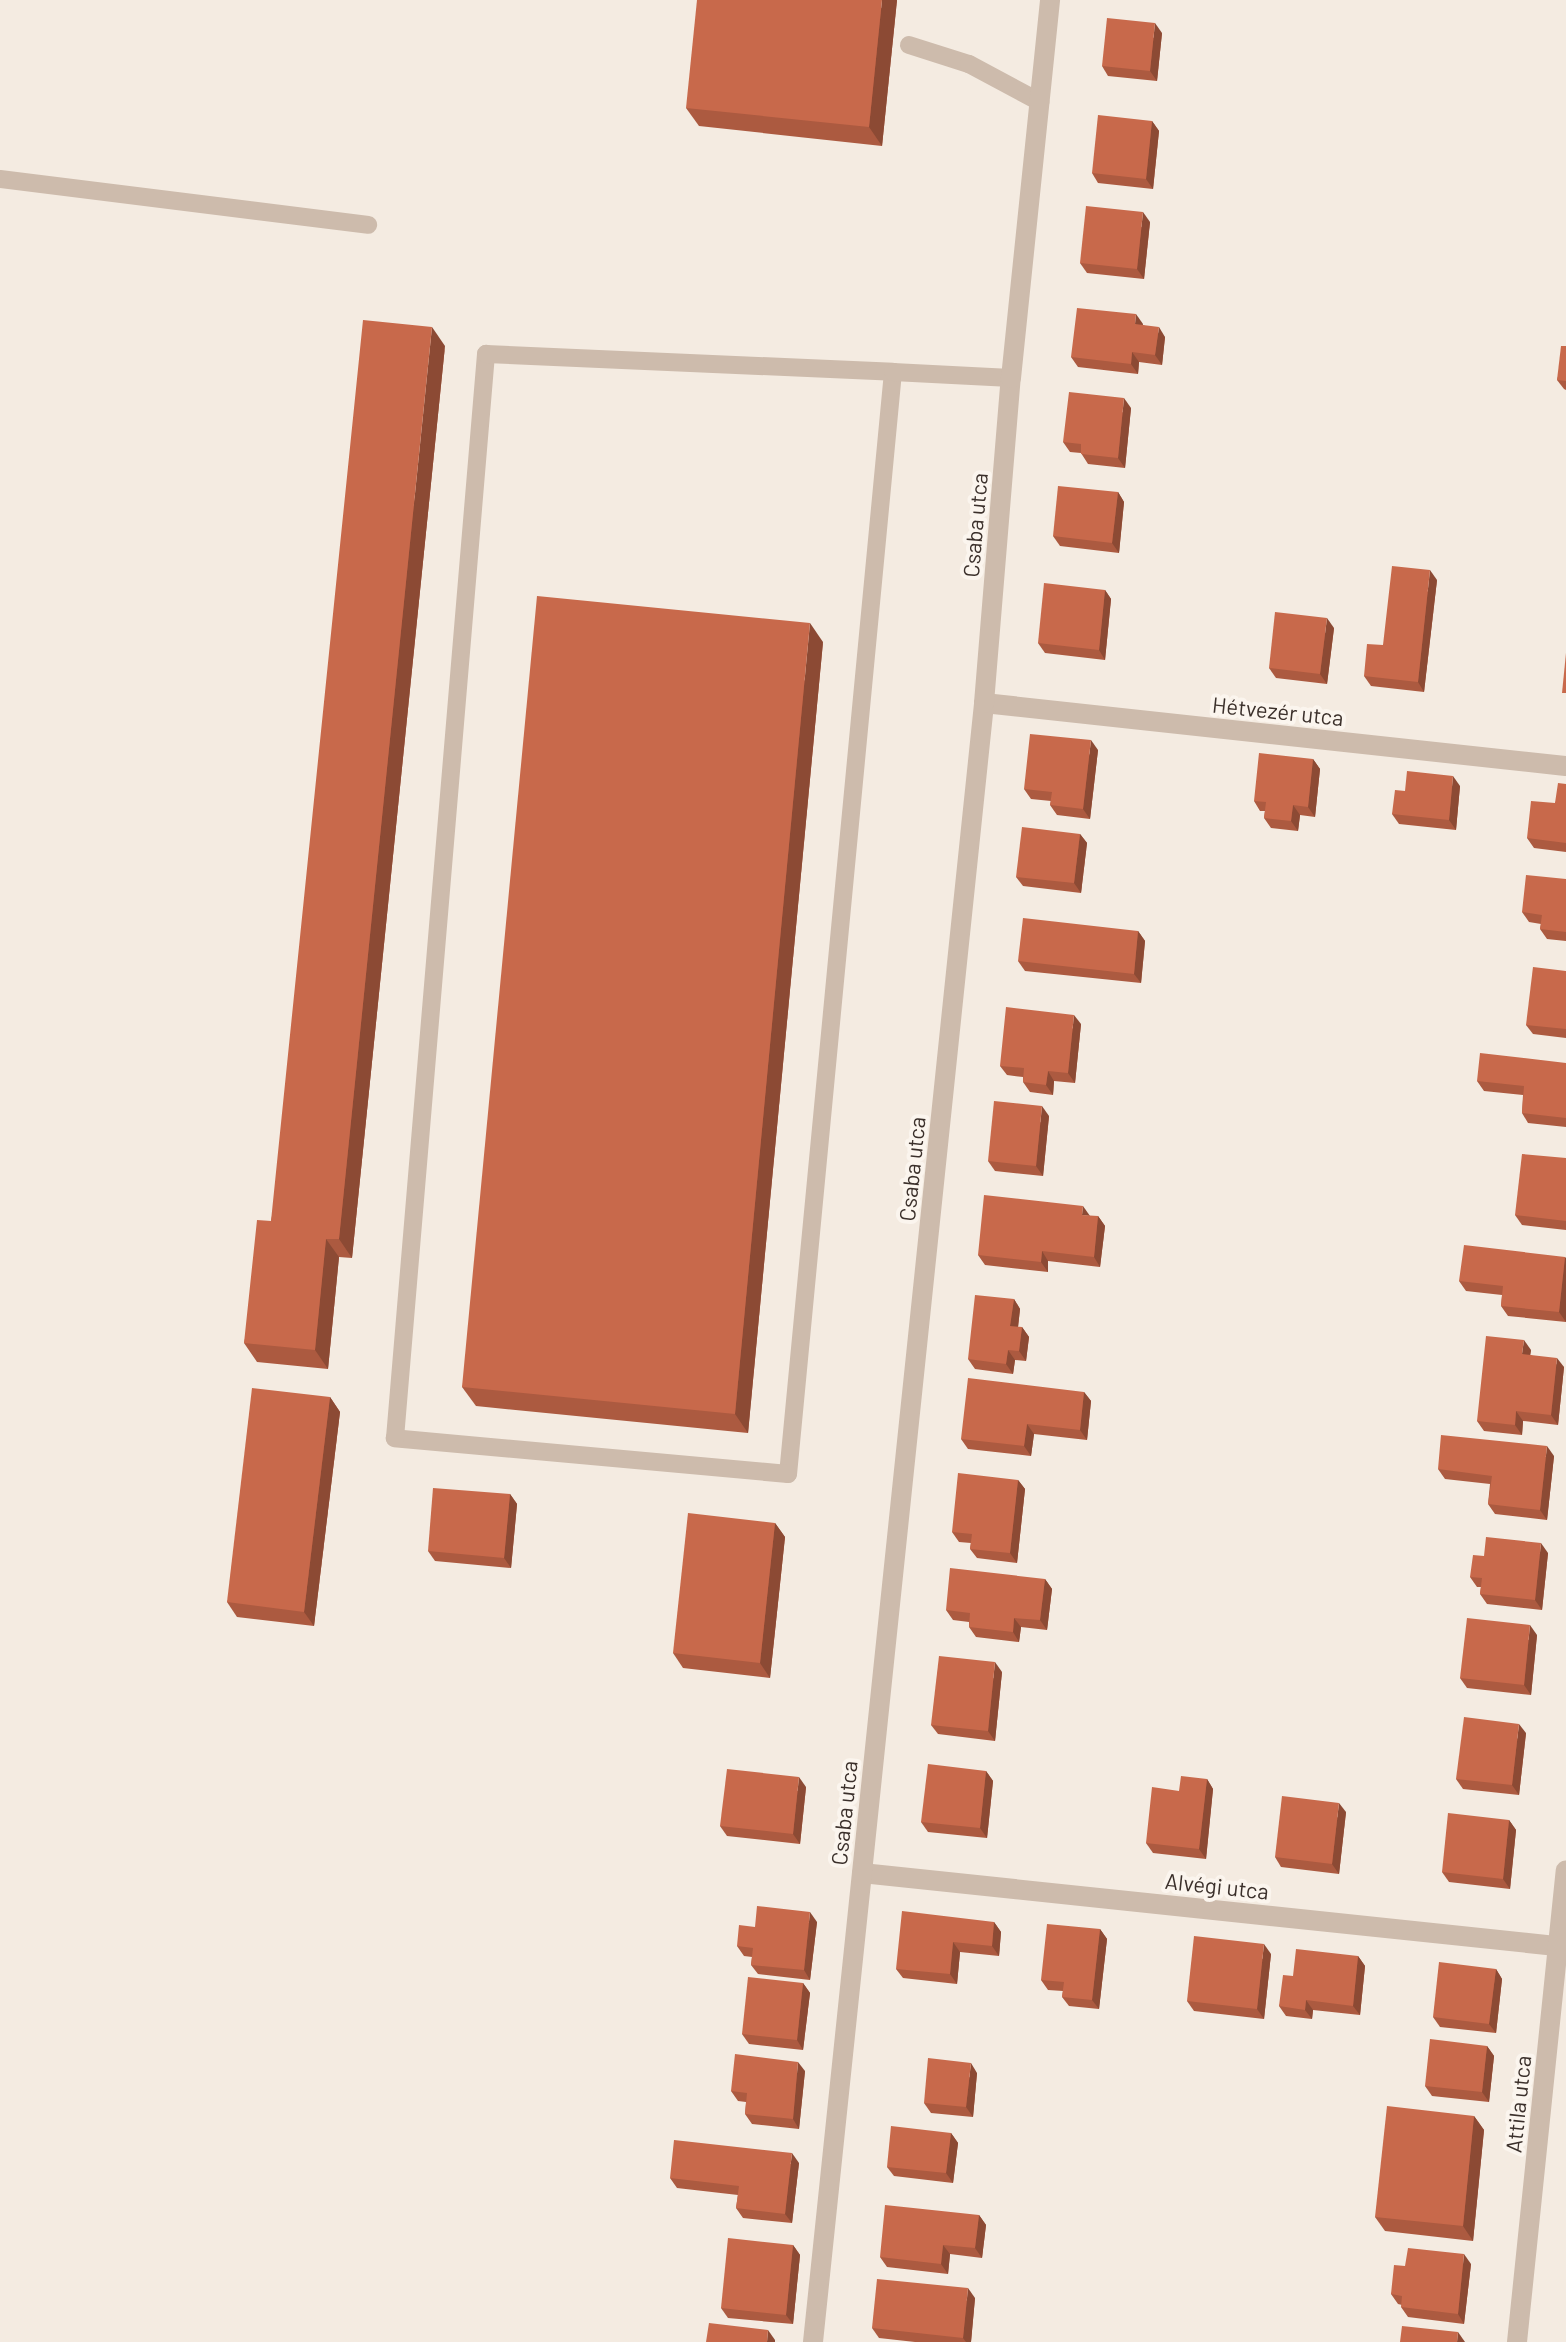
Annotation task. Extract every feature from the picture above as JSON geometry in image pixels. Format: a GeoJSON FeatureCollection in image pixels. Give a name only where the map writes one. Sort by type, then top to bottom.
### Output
{"type":"FeatureCollection","features":[{"type":"Feature","properties":{"kind":"street","name":"Csaba utca"},"geometry":{"type":"LineString","coordinates":[[813,2342],[984,703],[1011,378],[1050,0]]}},
{"type":"Feature","properties":{"kind":"street","name":"Hétvezér utca"},"geometry":{"type":"LineString","coordinates":[[984,703],[1566,766]]}},
{"type":"Feature","properties":{"kind":"street","name":"Attila utca"},"geometry":{"type":"LineString","coordinates":[[1517,2342],[1562,1947],[1566,1871]]}},
{"type":"Feature","properties":{"kind":"street","name":"Alvégi utca"},"geometry":{"type":"LineString","coordinates":[[862,1873],[1562,1947]]}},
{"type":"Feature","properties":{"kind":"lane"},"geometry":{"type":"LineString","coordinates":[[909,45],[969,64],[1040,102]]}},
{"type":"Feature","properties":{"kind":"lane"},"geometry":{"type":"LineString","coordinates":[[0,179],[368,225]]}},
{"type":"Feature","properties":{"kind":"lane"},"geometry":{"type":"LineString","coordinates":[[893,372],[788,1474],[395,1438],[486,354],[893,372],[1011,378]]}},
{"type":"Feature","properties":{"kind":"building"},"geometry":{"type":"Polygon","coordinates":[[[697,0],[882,0],[869,127],[686,108],[697,0]]]}},
{"type":"Feature","properties":{"kind":"building"},"geometry":{"type":"Polygon","coordinates":[[[1107,18],[1155,23],[1150,71],[1102,66],[1107,18]]]}},
{"type":"Feature","properties":{"kind":"building"},"geometry":{"type":"Polygon","coordinates":[[[1098,115],[1152,121],[1146,179],[1092,173],[1098,115]]]}},
{"type":"Feature","properties":{"kind":"building"},"geometry":{"type":"Polygon","coordinates":[[[1086,206],[1143,212],[1137,269],[1080,263],[1086,206]]]}},
{"type":"Feature","properties":{"kind":"building"},"geometry":{"type":"Polygon","coordinates":[[[1077,308],[1136,314],[1135,324],[1159,327],[1155,355],[1132,352],[1131,364],[1071,357],[1077,308]]]}},
{"type":"Feature","properties":{"kind":"building"},"geometry":{"type":"Polygon","coordinates":[[[363,320],[432,327],[339,1239],[326,1239],[315,1350],[244,1343],[257,1220],[271,1221],[363,320]]]}},
{"type":"Feature","properties":{"kind":"building"},"geometry":{"type":"Polygon","coordinates":[[[1561,346],[1566,346],[1566,381],[1557,380],[1561,346]]]}},
{"type":"Feature","properties":{"kind":"building"},"geometry":{"type":"Polygon","coordinates":[[[1069,392],[1124,398],[1118,458],[1081,454],[1081,444],[1063,442],[1069,392]]]}},
{"type":"Feature","properties":{"kind":"building"},"geometry":{"type":"Polygon","coordinates":[[[1058,486],[1118,492],[1112,543],[1053,536],[1058,486]]]}},
{"type":"Feature","properties":{"kind":"building"},"geometry":{"type":"Polygon","coordinates":[[[1392,566],[1430,570],[1418,682],[1364,676],[1367,644],[1383,645],[1392,566]]]}},
{"type":"Feature","properties":{"kind":"building"},"geometry":{"type":"Polygon","coordinates":[[[1044,583],[1105,590],[1099,650],[1038,643],[1044,583]]]}},
{"type":"Feature","properties":{"kind":"building"},"geometry":{"type":"Polygon","coordinates":[[[537,596],[810,623],[735,1414],[462,1387],[537,596]]]}},
{"type":"Feature","properties":{"kind":"building"},"geometry":{"type":"Polygon","coordinates":[[[1275,612],[1327,618],[1320,674],[1269,668],[1275,612]]]}},
{"type":"Feature","properties":{"kind":"building"},"geometry":{"type":"Polygon","coordinates":[[[1566,653],[1566,693],[1562,693],[1566,653]]]}},
{"type":"Feature","properties":{"kind":"building"},"geometry":{"type":"Polygon","coordinates":[[[1030,734],[1091,740],[1083,809],[1050,805],[1052,792],[1024,789],[1030,734]]]}},
{"type":"Feature","properties":{"kind":"building"},"geometry":{"type":"Polygon","coordinates":[[[1259,753],[1313,759],[1308,807],[1293,805],[1291,821],[1264,818],[1266,802],[1254,801],[1259,753]]]}},
{"type":"Feature","properties":{"kind":"building"},"geometry":{"type":"Polygon","coordinates":[[[1407,771],[1453,776],[1449,820],[1392,814],[1395,790],[1405,791],[1407,771]]]}},
{"type":"Feature","properties":{"kind":"building"},"geometry":{"type":"Polygon","coordinates":[[[1558,783],[1566,784],[1566,843],[1527,838],[1531,801],[1555,803],[1558,783]]]}},
{"type":"Feature","properties":{"kind":"building"},"geometry":{"type":"Polygon","coordinates":[[[1022,827],[1080,834],[1074,883],[1016,877],[1022,827]]]}},
{"type":"Feature","properties":{"kind":"building"},"geometry":{"type":"Polygon","coordinates":[[[1526,875],[1566,879],[1566,932],[1540,929],[1542,915],[1522,912],[1526,875]]]}},
{"type":"Feature","properties":{"kind":"building"},"geometry":{"type":"Polygon","coordinates":[[[1023,918],[1138,931],[1134,974],[1018,961],[1023,918]]]}},
{"type":"Feature","properties":{"kind":"building"},"geometry":{"type":"Polygon","coordinates":[[[1533,967],[1566,971],[1566,1029],[1526,1025],[1533,967]]]}},
{"type":"Feature","properties":{"kind":"building"},"geometry":{"type":"Polygon","coordinates":[[[1006,1007],[1074,1015],[1068,1073],[1048,1071],[1046,1085],[1023,1082],[1024,1068],[1000,1066],[1006,1007]]]}},
{"type":"Feature","properties":{"kind":"building"},"geometry":{"type":"Polygon","coordinates":[[[1480,1053],[1566,1063],[1566,1118],[1522,1113],[1524,1086],[1477,1081],[1480,1053]]]}},
{"type":"Feature","properties":{"kind":"building"},"geometry":{"type":"Polygon","coordinates":[[[994,1101],[1042,1106],[1036,1166],[988,1161],[994,1101]]]}},
{"type":"Feature","properties":{"kind":"building"},"geometry":{"type":"Polygon","coordinates":[[[1522,1154],[1566,1158],[1566,1221],[1515,1215],[1522,1154]]]}},
{"type":"Feature","properties":{"kind":"building"},"geometry":{"type":"Polygon","coordinates":[[[984,1195],[1083,1206],[1082,1215],[1098,1216],[1094,1257],[1042,1251],[1041,1262],[978,1255],[984,1195]]]}},
{"type":"Feature","properties":{"kind":"building"},"geometry":{"type":"Polygon","coordinates":[[[1464,1245],[1565,1257],[1559,1312],[1501,1306],[1503,1286],[1459,1281],[1464,1245]]]}},
{"type":"Feature","properties":{"kind":"building"},"geometry":{"type":"Polygon","coordinates":[[[975,1295],[1014,1299],[1010,1326],[1022,1327],[1019,1351],[1008,1350],[1006,1364],[968,1359],[975,1295]]]}},
{"type":"Feature","properties":{"kind":"building"},"geometry":{"type":"Polygon","coordinates":[[[1486,1336],[1524,1340],[1522,1354],[1557,1358],[1551,1415],[1516,1411],[1515,1425],[1477,1421],[1486,1336]]]}},
{"type":"Feature","properties":{"kind":"building"},"geometry":{"type":"Polygon","coordinates":[[[968,1378],[1084,1392],[1080,1430],[1027,1424],[1024,1446],[961,1439],[968,1378]]]}},
{"type":"Feature","properties":{"kind":"building"},"geometry":{"type":"Polygon","coordinates":[[[252,1388],[330,1397],[304,1612],[227,1602],[252,1388]]]}},
{"type":"Feature","properties":{"kind":"building"},"geometry":{"type":"Polygon","coordinates":[[[1441,1435],[1547,1446],[1540,1510],[1488,1504],[1492,1476],[1438,1469],[1441,1435]]]}},
{"type":"Feature","properties":{"kind":"building"},"geometry":{"type":"Polygon","coordinates":[[[958,1473],[1018,1480],[1010,1553],[970,1549],[972,1534],[952,1532],[958,1473]]]}},
{"type":"Feature","properties":{"kind":"building"},"geometry":{"type":"Polygon","coordinates":[[[433,1488],[510,1494],[504,1558],[428,1551],[433,1488]]]}},
{"type":"Feature","properties":{"kind":"building"},"geometry":{"type":"Polygon","coordinates":[[[688,1513],[775,1523],[760,1663],[673,1653],[688,1513]]]}},
{"type":"Feature","properties":{"kind":"building"},"geometry":{"type":"Polygon","coordinates":[[[1486,1537],[1541,1543],[1535,1600],[1480,1594],[1482,1578],[1470,1577],[1473,1555],[1484,1556],[1486,1537]]]}},
{"type":"Feature","properties":{"kind":"building"},"geometry":{"type":"Polygon","coordinates":[[[950,1568],[1045,1579],[1040,1620],[1014,1618],[1013,1632],[969,1627],[970,1613],[946,1610],[950,1568]]]}},
{"type":"Feature","properties":{"kind":"building"},"geometry":{"type":"Polygon","coordinates":[[[1467,1618],[1530,1625],[1524,1685],[1460,1678],[1467,1618]]]}},
{"type":"Feature","properties":{"kind":"building"},"geometry":{"type":"Polygon","coordinates":[[[939,1656],[995,1662],[988,1731],[931,1725],[939,1656]]]}},
{"type":"Feature","properties":{"kind":"building"},"geometry":{"type":"Polygon","coordinates":[[[1464,1717],[1519,1724],[1512,1785],[1456,1779],[1464,1717]]]}},
{"type":"Feature","properties":{"kind":"building"},"geometry":{"type":"Polygon","coordinates":[[[928,1764],[986,1771],[980,1828],[921,1822],[928,1764]]]}},
{"type":"Feature","properties":{"kind":"building"},"geometry":{"type":"Polygon","coordinates":[[[727,1769],[799,1777],[793,1834],[720,1826],[727,1769]]]}},
{"type":"Feature","properties":{"kind":"building"},"geometry":{"type":"Polygon","coordinates":[[[1181,1776],[1207,1779],[1199,1849],[1146,1843],[1152,1787],[1179,1791],[1181,1776]]]}},
{"type":"Feature","properties":{"kind":"building"},"geometry":{"type":"Polygon","coordinates":[[[1282,1796],[1339,1803],[1332,1864],[1275,1857],[1282,1796]]]}},
{"type":"Feature","properties":{"kind":"building"},"geometry":{"type":"Polygon","coordinates":[[[1448,1813],[1509,1820],[1503,1879],[1442,1872],[1448,1813]]]}},
{"type":"Feature","properties":{"kind":"building"},"geometry":{"type":"Polygon","coordinates":[[[757,1906],[810,1912],[804,1970],[751,1965],[753,1948],[737,1946],[739,1925],[755,1927],[757,1906]]]}},
{"type":"Feature","properties":{"kind":"building"},"geometry":{"type":"Polygon","coordinates":[[[902,1911],[994,1922],[992,1946],[953,1942],[950,1974],[896,1969],[902,1911]]]}},
{"type":"Feature","properties":{"kind":"building"},"geometry":{"type":"Polygon","coordinates":[[[1047,1924],[1100,1929],[1092,2000],[1062,1997],[1064,1982],[1041,1980],[1047,1924]]]}},
{"type":"Feature","properties":{"kind":"building"},"geometry":{"type":"Polygon","coordinates":[[[1194,1936],[1264,1944],[1257,2009],[1187,2001],[1194,1936]]]}},
{"type":"Feature","properties":{"kind":"building"},"geometry":{"type":"Polygon","coordinates":[[[1296,1949],[1358,1956],[1353,2006],[1306,2000],[1305,2010],[1279,2006],[1283,1975],[1293,1976],[1296,1949]]]}},
{"type":"Feature","properties":{"kind":"building"},"geometry":{"type":"Polygon","coordinates":[[[1439,1962],[1496,1969],[1489,2024],[1433,2017],[1439,1962]]]}},
{"type":"Feature","properties":{"kind":"building"},"geometry":{"type":"Polygon","coordinates":[[[748,1977],[803,1983],[797,2040],[742,2034],[748,1977]]]}},
{"type":"Feature","properties":{"kind":"building"},"geometry":{"type":"Polygon","coordinates":[[[1430,2039],[1487,2046],[1482,2092],[1425,2086],[1430,2039]]]}},
{"type":"Feature","properties":{"kind":"building"},"geometry":{"type":"Polygon","coordinates":[[[735,2054],[798,2062],[793,2119],[745,2114],[747,2093],[731,2091],[735,2054]]]}},
{"type":"Feature","properties":{"kind":"building"},"geometry":{"type":"Polygon","coordinates":[[[928,2058],[971,2063],[966,2107],[924,2103],[928,2058]]]}},
{"type":"Feature","properties":{"kind":"building"},"geometry":{"type":"Polygon","coordinates":[[[1387,2106],[1474,2116],[1463,2226],[1375,2217],[1387,2106]]]}},
{"type":"Feature","properties":{"kind":"building"},"geometry":{"type":"Polygon","coordinates":[[[891,2126],[951,2133],[946,2173],[887,2167],[891,2126]]]}},
{"type":"Feature","properties":{"kind":"building"},"geometry":{"type":"Polygon","coordinates":[[[674,2140],[792,2153],[785,2214],[736,2208],[739,2186],[670,2178],[674,2140]]]}},
{"type":"Feature","properties":{"kind":"building"},"geometry":{"type":"Polygon","coordinates":[[[885,2205],[979,2215],[975,2248],[943,2245],[941,2264],[880,2257],[885,2205]]]}},
{"type":"Feature","properties":{"kind":"building"},"geometry":{"type":"Polygon","coordinates":[[[728,2238],[793,2245],[786,2315],[721,2308],[728,2238]]]}},
{"type":"Feature","properties":{"kind":"building"},"geometry":{"type":"Polygon","coordinates":[[[1408,2248],[1464,2254],[1458,2314],[1401,2307],[1402,2296],[1391,2294],[1394,2265],[1405,2266],[1408,2248]]]}},
{"type":"Feature","properties":{"kind":"building"},"geometry":{"type":"Polygon","coordinates":[[[877,2279],[968,2288],[963,2338],[872,2328],[877,2279]]]}},
{"type":"Feature","properties":{"kind":"building"},"geometry":{"type":"Polygon","coordinates":[[[709,2323],[768,2330],[767,2342],[706,2342],[709,2323]]]}},
{"type":"Feature","properties":{"kind":"building"},"geometry":{"type":"Polygon","coordinates":[[[1402,2326],[1458,2332],[1457,2342],[1400,2342],[1402,2326]]]}}]}
